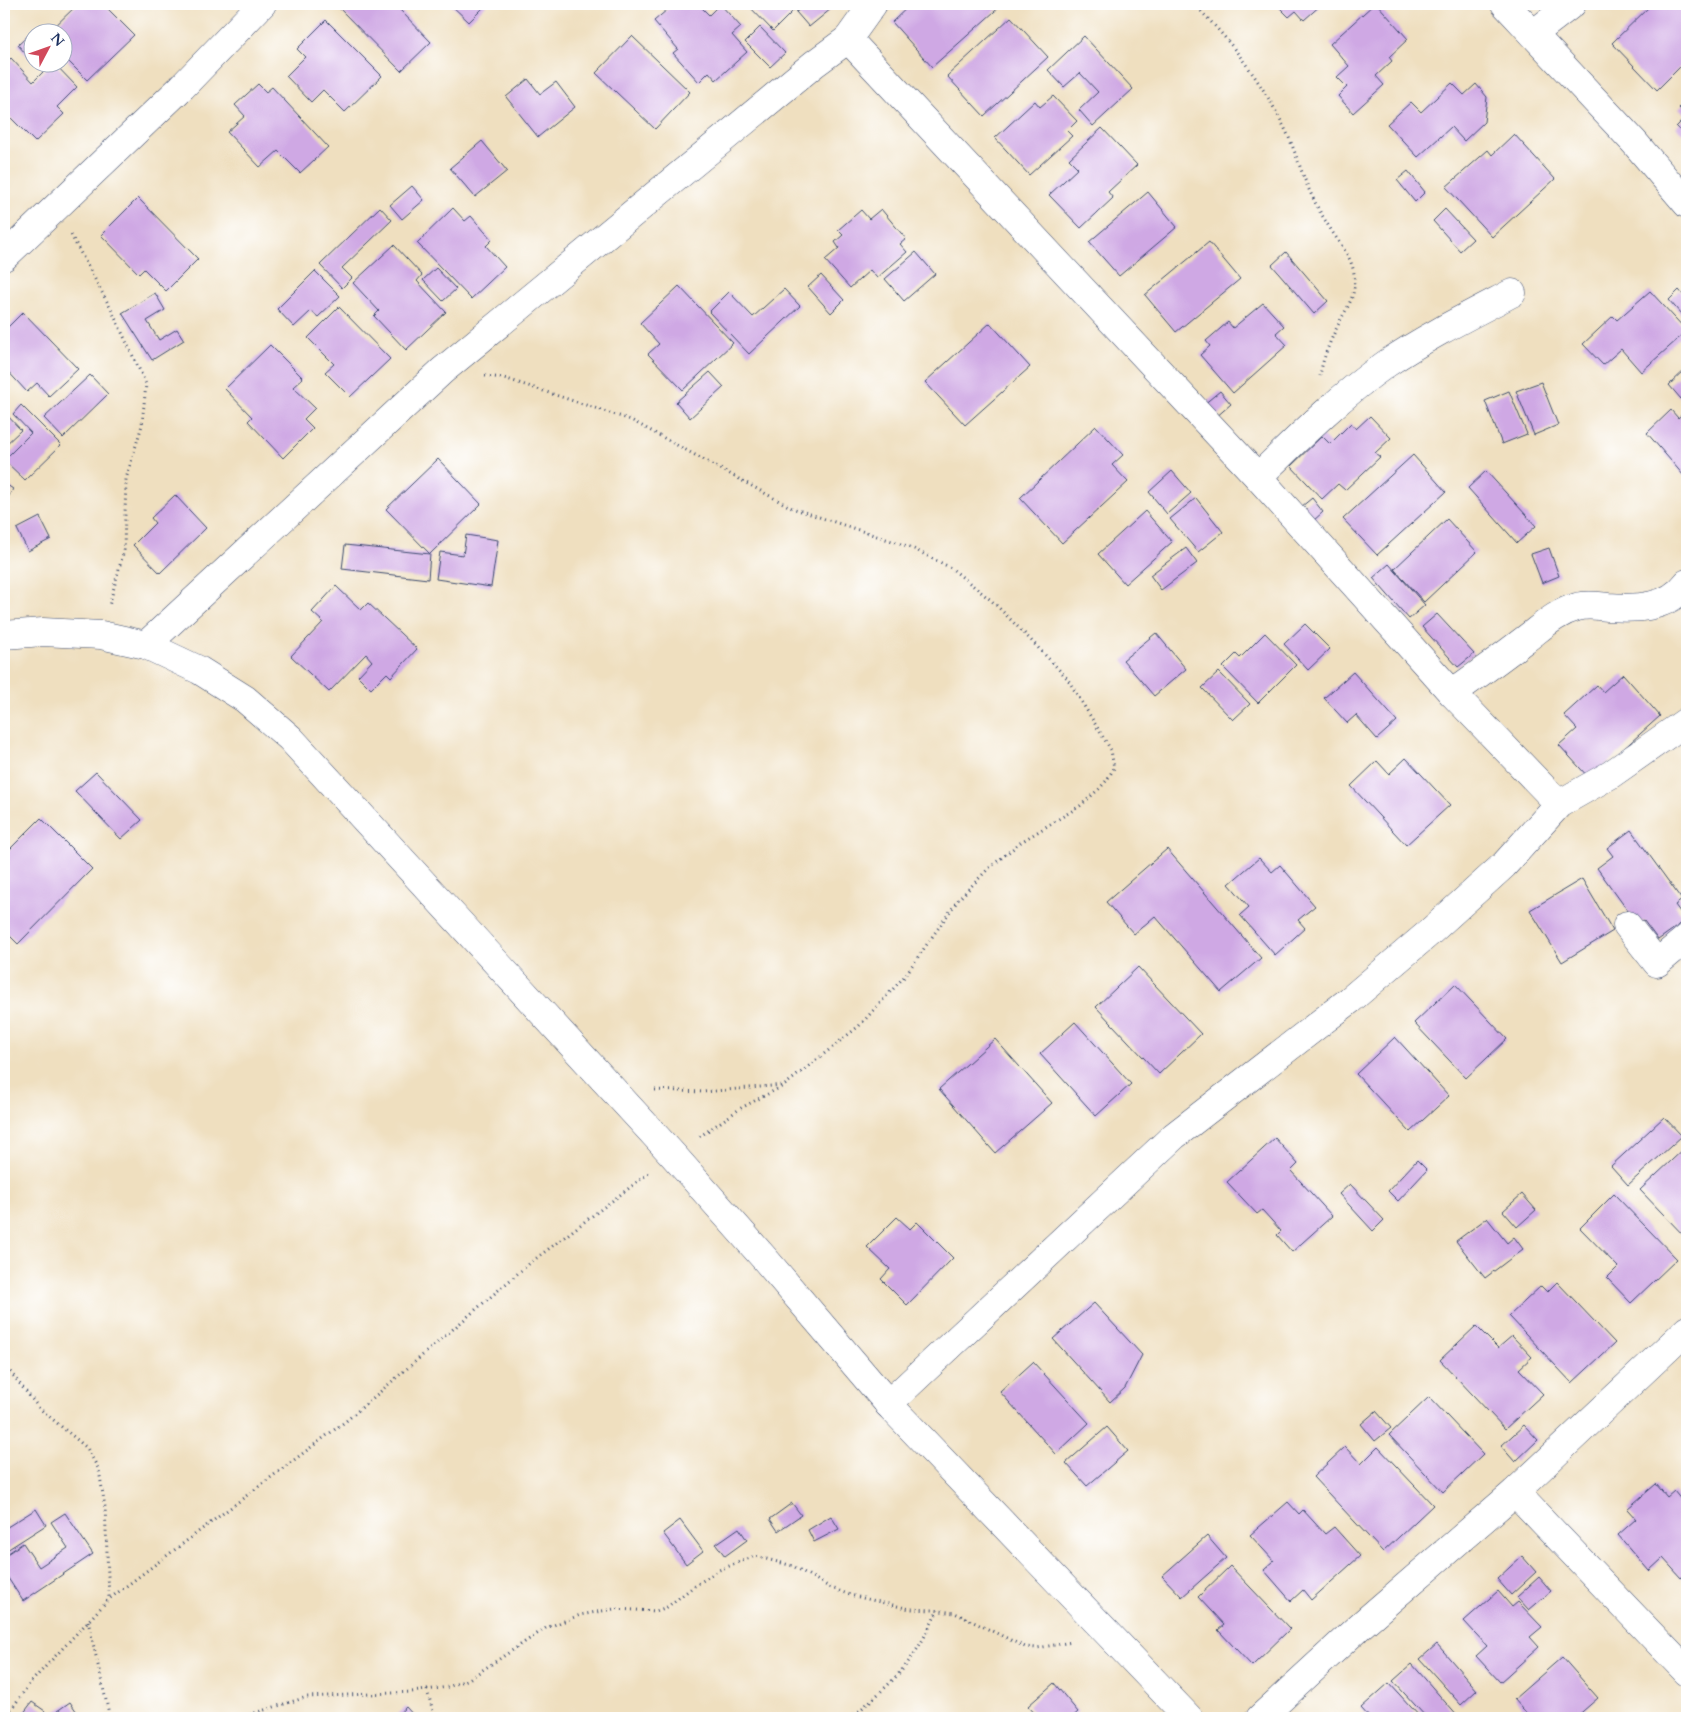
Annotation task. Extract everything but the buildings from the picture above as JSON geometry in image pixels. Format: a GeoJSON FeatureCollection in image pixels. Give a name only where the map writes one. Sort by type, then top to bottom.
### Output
{"type":"FeatureCollection","features":[{"type":"Feature","properties":{"kind":"street"},"geometry":{"type":"LineString","coordinates":[[4,257],[182,87],[262,4]]}},
{"type":"Feature","properties":{"kind":"street"},"geometry":{"type":"LineString","coordinates":[[146,645],[442,371],[848,38],[873,4]]}},
{"type":"Feature","properties":{"kind":"street"},"geometry":{"type":"LineString","coordinates":[[1505,4],[1634,142],[1687,204]]}},
{"type":"Feature","properties":{"kind":"street"},"geometry":{"type":"LineString","coordinates":[[1533,34],[1572,4]]}},
{"type":"Feature","properties":{"kind":"street"},"geometry":{"type":"LineString","coordinates":[[848,38],[1258,477],[1452,693],[1560,804]]}},
{"type":"Feature","properties":{"kind":"street"},"geometry":{"type":"LineString","coordinates":[[1258,477],[1326,411],[1386,365],[1416,345],[1512,293]]}},
{"type":"Feature","properties":{"kind":"street"},"geometry":{"type":"LineString","coordinates":[[1452,693],[1556,616],[1579,606],[1590,605],[1632,609],[1656,605],[1672,597],[1687,583]]}},
{"type":"Feature","properties":{"kind":"street"},"geometry":{"type":"LineString","coordinates":[[4,635],[43,632],[101,635],[146,645],[199,670],[230,690],[245,700],[290,738],[607,1086],[673,1155],[765,1259],[888,1404],[1189,1718]]}},
{"type":"Feature","properties":{"kind":"street"},"geometry":{"type":"LineString","coordinates":[[888,1404],[1174,1136],[1350,1000],[1430,932],[1504,865],[1560,804],[1610,775],[1687,721]]}},
{"type":"Feature","properties":{"kind":"street"},"geometry":{"type":"LineString","coordinates":[[1627,925],[1657,963],[1687,938]]}},
{"type":"Feature","properties":{"kind":"street"},"geometry":{"type":"LineString","coordinates":[[1260,1718],[1360,1626],[1516,1492],[1687,1330]]}},
{"type":"Feature","properties":{"kind":"street"},"geometry":{"type":"LineString","coordinates":[[1516,1492],[1687,1672]]}},
{"type":"Feature","properties":{"kind":"path"},"geometry":{"type":"LineString","coordinates":[[1194,4],[1209,19],[1242,60],[1273,106],[1287,134],[1313,200],[1351,260],[1354,278],[1352,298],[1328,346],[1321,366],[1320,386],[1326,411]]}},
{"type":"Feature","properties":{"kind":"path"},"geometry":{"type":"LineString","coordinates":[[57,208],[111,309],[146,384],[142,425],[126,479],[124,550],[101,635]]}},
{"type":"Feature","properties":{"kind":"path"},"geometry":{"type":"LineString","coordinates":[[5,1718],[32,1682],[109,1599],[346,1421],[530,1263],[673,1155],[742,1108],[785,1085],[859,1026],[904,977],[958,900],[988,869],[1021,842],[1080,806],[1099,789],[1114,768],[1110,750],[1066,678],[992,601],[950,568],[910,547],[792,508],[631,420],[538,391],[504,378],[442,371]]}},
{"type":"Feature","properties":{"kind":"path"},"geometry":{"type":"LineString","coordinates":[[607,1086],[703,1092],[785,1085]]}},
{"type":"Feature","properties":{"kind":"path"},"geometry":{"type":"LineString","coordinates":[[4,1364],[39,1408],[87,1448],[99,1470],[105,1507],[109,1599]]}},
{"type":"Feature","properties":{"kind":"path"},"geometry":{"type":"LineString","coordinates":[[210,1718],[248,1715],[307,1697],[395,1693],[448,1687],[468,1679],[535,1634],[580,1615],[614,1609],[656,1611],[667,1607],[693,1587],[720,1570],[755,1556],[793,1566],[830,1587],[850,1595],[910,1609],[955,1613],[1025,1647],[1051,1646],[1109,1635]]}},
{"type":"Feature","properties":{"kind":"path"},"geometry":{"type":"LineString","coordinates":[[851,1718],[890,1683],[908,1662],[925,1638],[938,1610]]}},
{"type":"Feature","properties":{"kind":"path"},"geometry":{"type":"LineString","coordinates":[[88,1621],[110,1718]]}},
{"type":"Feature","properties":{"kind":"path"},"geometry":{"type":"LineString","coordinates":[[427,1690],[435,1718]]}}]}
